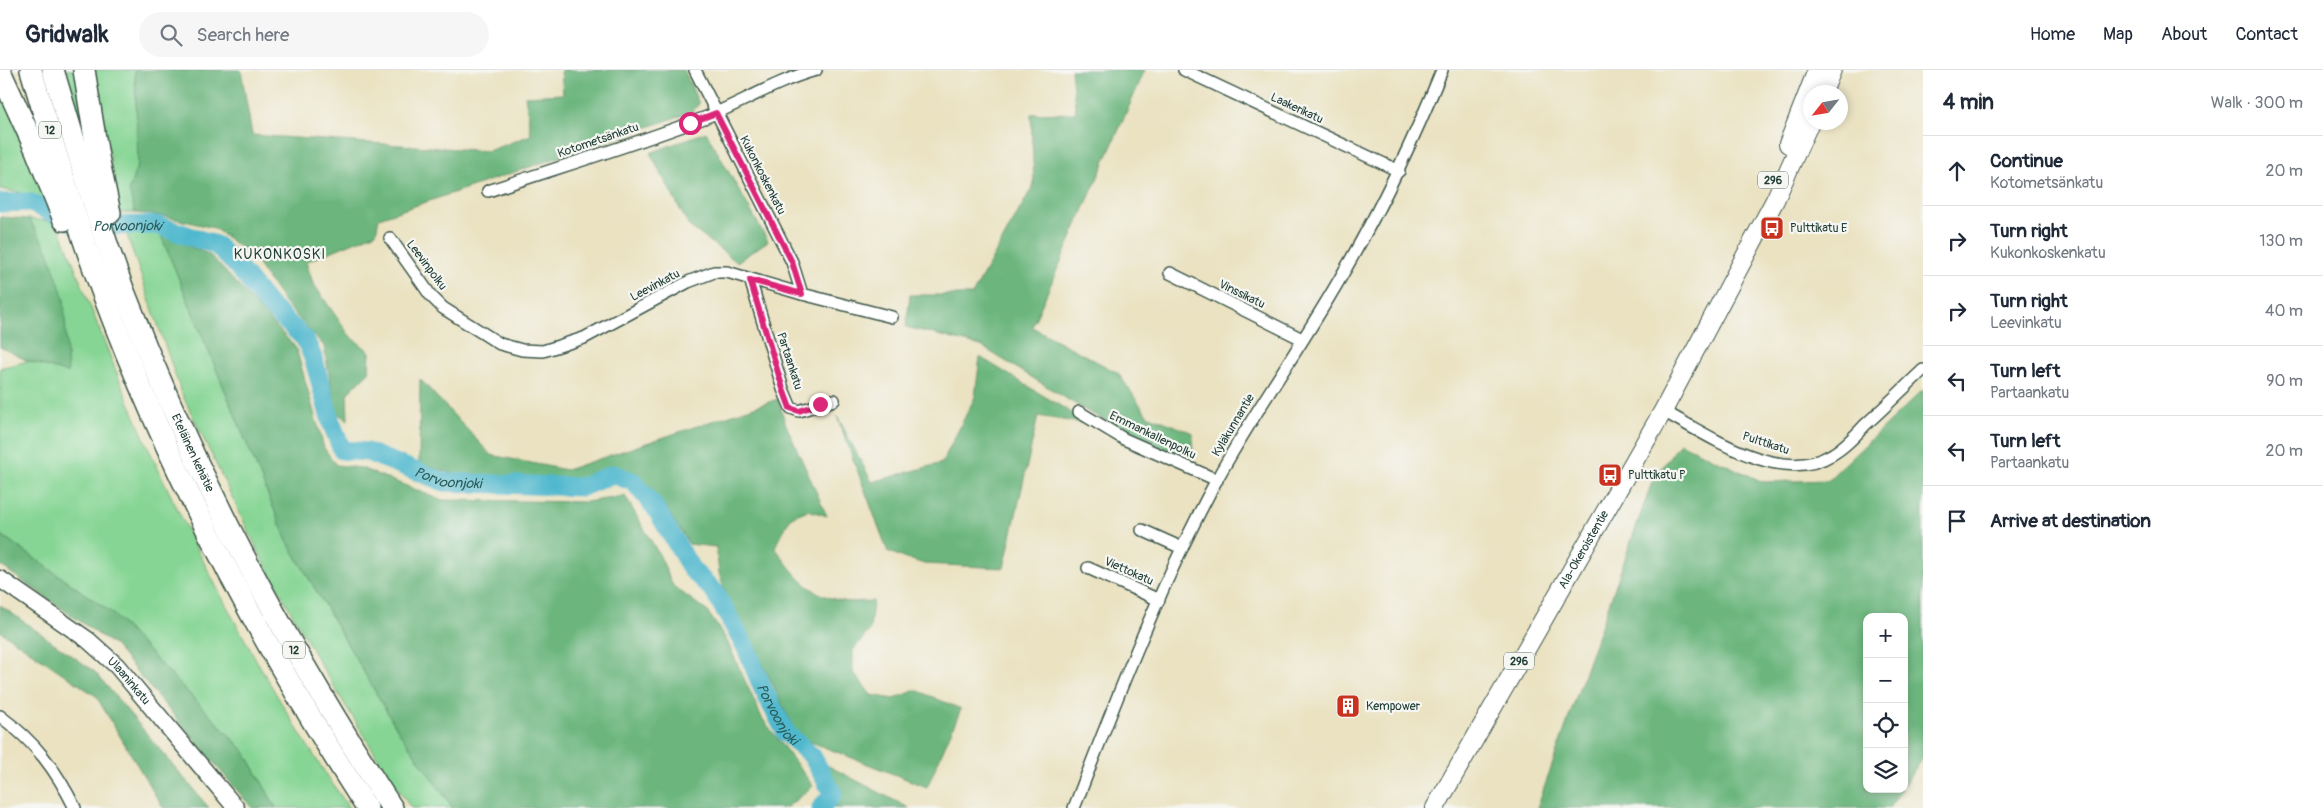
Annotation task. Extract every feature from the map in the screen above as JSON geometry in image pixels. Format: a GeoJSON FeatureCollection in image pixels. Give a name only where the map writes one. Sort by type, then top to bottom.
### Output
{"type":"FeatureCollection","features":[{"type":"Feature","properties":{"kind":"highway","name":"Eteläinen kehätie"},"geometry":{"type":"LineString","coordinates":[[32,70],[60,190],[84,258],[135,374],[198,491],[250,572],[300,661],[392,808]]}},
{"type":"Feature","properties":{"kind":"highway","name":"Eteläinen kehätie"},"geometry":{"type":"LineString","coordinates":[[53,70],[97,190],[118,259],[229,575],[280,668],[367,808]]}},
{"type":"Feature","properties":{"kind":"highway"},"geometry":{"type":"LineString","coordinates":[[84,70],[97,190]]}},
{"type":"Feature","properties":{"kind":"highway"},"geometry":{"type":"LineString","coordinates":[[0,71],[36,150],[60,190]]}},
{"type":"Feature","properties":{"kind":"main road","name":"Ala-Okeroistentie"},"geometry":{"type":"LineString","coordinates":[[1727,289],[1817,70]]}},
{"type":"Feature","properties":{"kind":"main road"},"geometry":{"type":"LineString","coordinates":[[1826,85],[1832,70]]}},
{"type":"Feature","properties":{"kind":"main road","name":"Ala-Okeroistentie"},"geometry":{"type":"LineString","coordinates":[[1435,808],[1663,412],[1775,200],[1806,130]]}},
{"type":"Feature","properties":{"kind":"street","name":"Kukonkoskenkatu"},"geometry":{"type":"LineString","coordinates":[[695,70],[792,262],[802,294]]}},
{"type":"Feature","properties":{"kind":"street"},"geometry":{"type":"LineString","coordinates":[[716,113],[794,76],[816,70]]}},
{"type":"Feature","properties":{"kind":"street","name":"Laakerikatu"},"geometry":{"type":"LineString","coordinates":[[1184,70],[1399,171]]}},
{"type":"Feature","properties":{"kind":"street","name":"Kyläkunnantie"},"geometry":{"type":"LineString","coordinates":[[1074,808],[1114,704],[1182,548],[1217,480],[1302,338],[1346,270],[1399,171],[1442,70]]}},
{"type":"Feature","properties":{"kind":"street","name":"Kotometsänkatu"},"geometry":{"type":"LineString","coordinates":[[488,191],[716,113]]}},
{"type":"Feature","properties":{"kind":"street","name":"Leevinpolku"},"geometry":{"type":"LineString","coordinates":[[390,238],[431,296],[443,308]]}},
{"type":"Feature","properties":{"kind":"street","name":"Leevinkatu"},"geometry":{"type":"LineString","coordinates":[[443,308],[500,344],[522,350],[543,351],[584,338],[702,275],[727,272],[750,280],[892,317]]}},
{"type":"Feature","properties":{"kind":"street","name":"Vinssikatu"},"geometry":{"type":"LineString","coordinates":[[1170,273],[1302,338]]}},
{"type":"Feature","properties":{"kind":"street","name":"Partaankatu"},"geometry":{"type":"LineString","coordinates":[[750,280],[790,408],[799,411],[834,400]]}},
{"type":"Feature","properties":{"kind":"street","name":"Pulttikatu"},"geometry":{"type":"LineString","coordinates":[[1663,412],[1724,443],[1761,459],[1782,465],[1808,464],[1820,461],[1840,450],[1923,370]]}},
{"type":"Feature","properties":{"kind":"street","name":"Emmankallenpolku"},"geometry":{"type":"LineString","coordinates":[[1079,412],[1124,439],[1217,480]]}},
{"type":"Feature","properties":{"kind":"street"},"geometry":{"type":"LineString","coordinates":[[1142,530],[1182,548]]}},
{"type":"Feature","properties":{"kind":"street","name":"Viettokatu"},"geometry":{"type":"LineString","coordinates":[[1088,568],[1159,600]]}},
{"type":"Feature","properties":{"kind":"street","name":"Ulaaninkatu"},"geometry":{"type":"LineString","coordinates":[[0,579],[88,640],[117,666],[236,808]]}},
{"type":"Feature","properties":{"kind":"street"},"geometry":{"type":"LineString","coordinates":[[0,716],[36,746],[61,779],[75,808]]}},
{"type":"Feature","properties":{"kind":"green space"},"geometry":{"type":"Polygon","coordinates":[[[64,70],[78,70],[85,126],[81,125],[64,70]]]}},
{"type":"Feature","properties":{"kind":"green space"},"geometry":{"type":"Polygon","coordinates":[[[94,70],[135,70],[138,163],[129,190],[135,213],[120,213],[94,70]]]}},
{"type":"Feature","properties":{"kind":"green space"},"geometry":{"type":"Polygon","coordinates":[[[135,70],[241,70],[252,135],[488,151],[531,135],[525,96],[563,94],[561,70],[684,70],[699,104],[692,112],[379,218],[376,233],[306,262],[313,283],[349,335],[370,352],[369,372],[347,394],[348,421],[336,412],[324,346],[284,302],[252,256],[214,228],[163,216],[135,213],[129,190],[138,163],[135,70]]]}},
{"type":"Feature","properties":{"kind":"green space"},"geometry":{"type":"Polygon","coordinates":[[[1071,70],[1145,70],[1032,327],[1118,373],[1147,415],[1193,433],[1193,449],[1183,458],[1085,410],[981,346],[906,327],[910,295],[972,295],[1034,184],[1031,114],[1076,113],[1071,70]]]}},
{"type":"Feature","properties":{"kind":"green space"},"geometry":{"type":"Polygon","coordinates":[[[0,86],[47,203],[22,193],[0,189],[0,86]]]}},
{"type":"Feature","properties":{"kind":"green space"},"geometry":{"type":"Polygon","coordinates":[[[706,132],[768,241],[737,262],[689,226],[650,153],[706,132]]]}},
{"type":"Feature","properties":{"kind":"green space"},"geometry":{"type":"Polygon","coordinates":[[[0,217],[29,219],[48,251],[64,299],[68,373],[28,361],[0,347],[0,217]]]}},
{"type":"Feature","properties":{"kind":"green space"},"geometry":{"type":"Polygon","coordinates":[[[29,219],[57,222],[140,429],[197,548],[268,681],[321,767],[349,808],[276,808],[245,752],[112,613],[0,534],[0,368],[28,361],[68,372],[48,251],[29,219]]]}},
{"type":"Feature","properties":{"kind":"green space"},"geometry":{"type":"Polygon","coordinates":[[[126,232],[160,233],[287,541],[399,732],[453,808],[411,808],[319,662],[262,559],[181,392],[126,232]]]}},
{"type":"Feature","properties":{"kind":"green space"},"geometry":{"type":"Polygon","coordinates":[[[160,233],[210,255],[296,348],[324,448],[336,465],[361,468],[442,500],[586,502],[625,496],[660,556],[673,586],[707,611],[726,639],[762,718],[813,786],[787,807],[782,808],[453,808],[399,732],[287,541],[160,233]]]}},
{"type":"Feature","properties":{"kind":"green space"},"geometry":{"type":"Polygon","coordinates":[[[980,357],[1075,415],[1081,423],[1038,416],[1004,568],[924,564],[888,552],[837,416],[872,482],[942,463],[975,397],[980,357]]]}},
{"type":"Feature","properties":{"kind":"green space"},"geometry":{"type":"Polygon","coordinates":[[[420,379],[491,455],[566,470],[778,399],[786,425],[827,516],[808,510],[791,517],[775,547],[794,573],[817,592],[842,601],[873,601],[870,630],[853,650],[853,672],[871,695],[894,699],[916,690],[961,709],[927,787],[798,737],[755,648],[727,598],[719,573],[716,547],[689,544],[664,505],[639,475],[613,466],[586,478],[527,480],[466,477],[419,464],[420,379]]]}},
{"type":"Feature","properties":{"kind":"green space"},"geometry":{"type":"Polygon","coordinates":[[[1923,390],[1923,757],[1908,779],[1908,613],[1863,613],[1863,793],[1899,793],[1889,808],[1537,808],[1652,482],[1680,443],[1763,482],[1828,480],[1923,390]]]}},
{"type":"Feature","properties":{"kind":"green space"},"geometry":{"type":"Polygon","coordinates":[[[0,534],[112,613],[245,752],[276,808],[252,808],[115,646],[0,565],[0,534]]]}},
{"type":"Feature","properties":{"kind":"green space"},"geometry":{"type":"Polygon","coordinates":[[[0,605],[95,672],[209,808],[163,808],[96,696],[0,631],[0,605]]]}},
{"type":"Feature","properties":{"kind":"green space"},"geometry":{"type":"Polygon","coordinates":[[[819,761],[909,808],[833,808],[840,799],[837,789],[819,761]]]}},
{"type":"Feature","properties":{"kind":"waterway","name":"Porvoonjoki"},"geometry":{"type":"LineString","coordinates":[[0,203],[29,202],[71,222],[95,226],[157,225],[216,245],[237,266],[268,304],[305,339],[314,360],[331,422],[342,450],[367,452],[444,482],[582,487],[613,474],[634,482],[656,509],[692,570],[714,591],[746,648],[763,689],[786,733],[812,756],[833,794],[821,808]]}},
{"type":"Feature","properties":{"kind":"place","name":"Pulttikatu E"},"geometry":{"type":"Point","coordinates":[1772,228]}},
{"type":"Feature","properties":{"kind":"place","name":"Pulttikatu P"},"geometry":{"type":"Point","coordinates":[1610,475]}},
{"type":"Feature","properties":{"kind":"place","name":"Kempower"},"geometry":{"type":"Point","coordinates":[1348,706]}},
{"type":"Feature","properties":{"kind":"district","name":"KUKONKOSKI"},"geometry":{"type":"Point","coordinates":[280,254]}},
{"type":"Feature","properties":{"kind":"route"},"geometry":{"type":"LineString","coordinates":[[690,123],[716,113],[792,262],[802,294],[750,280],[790,408],[799,411],[820,404]]}}]}
